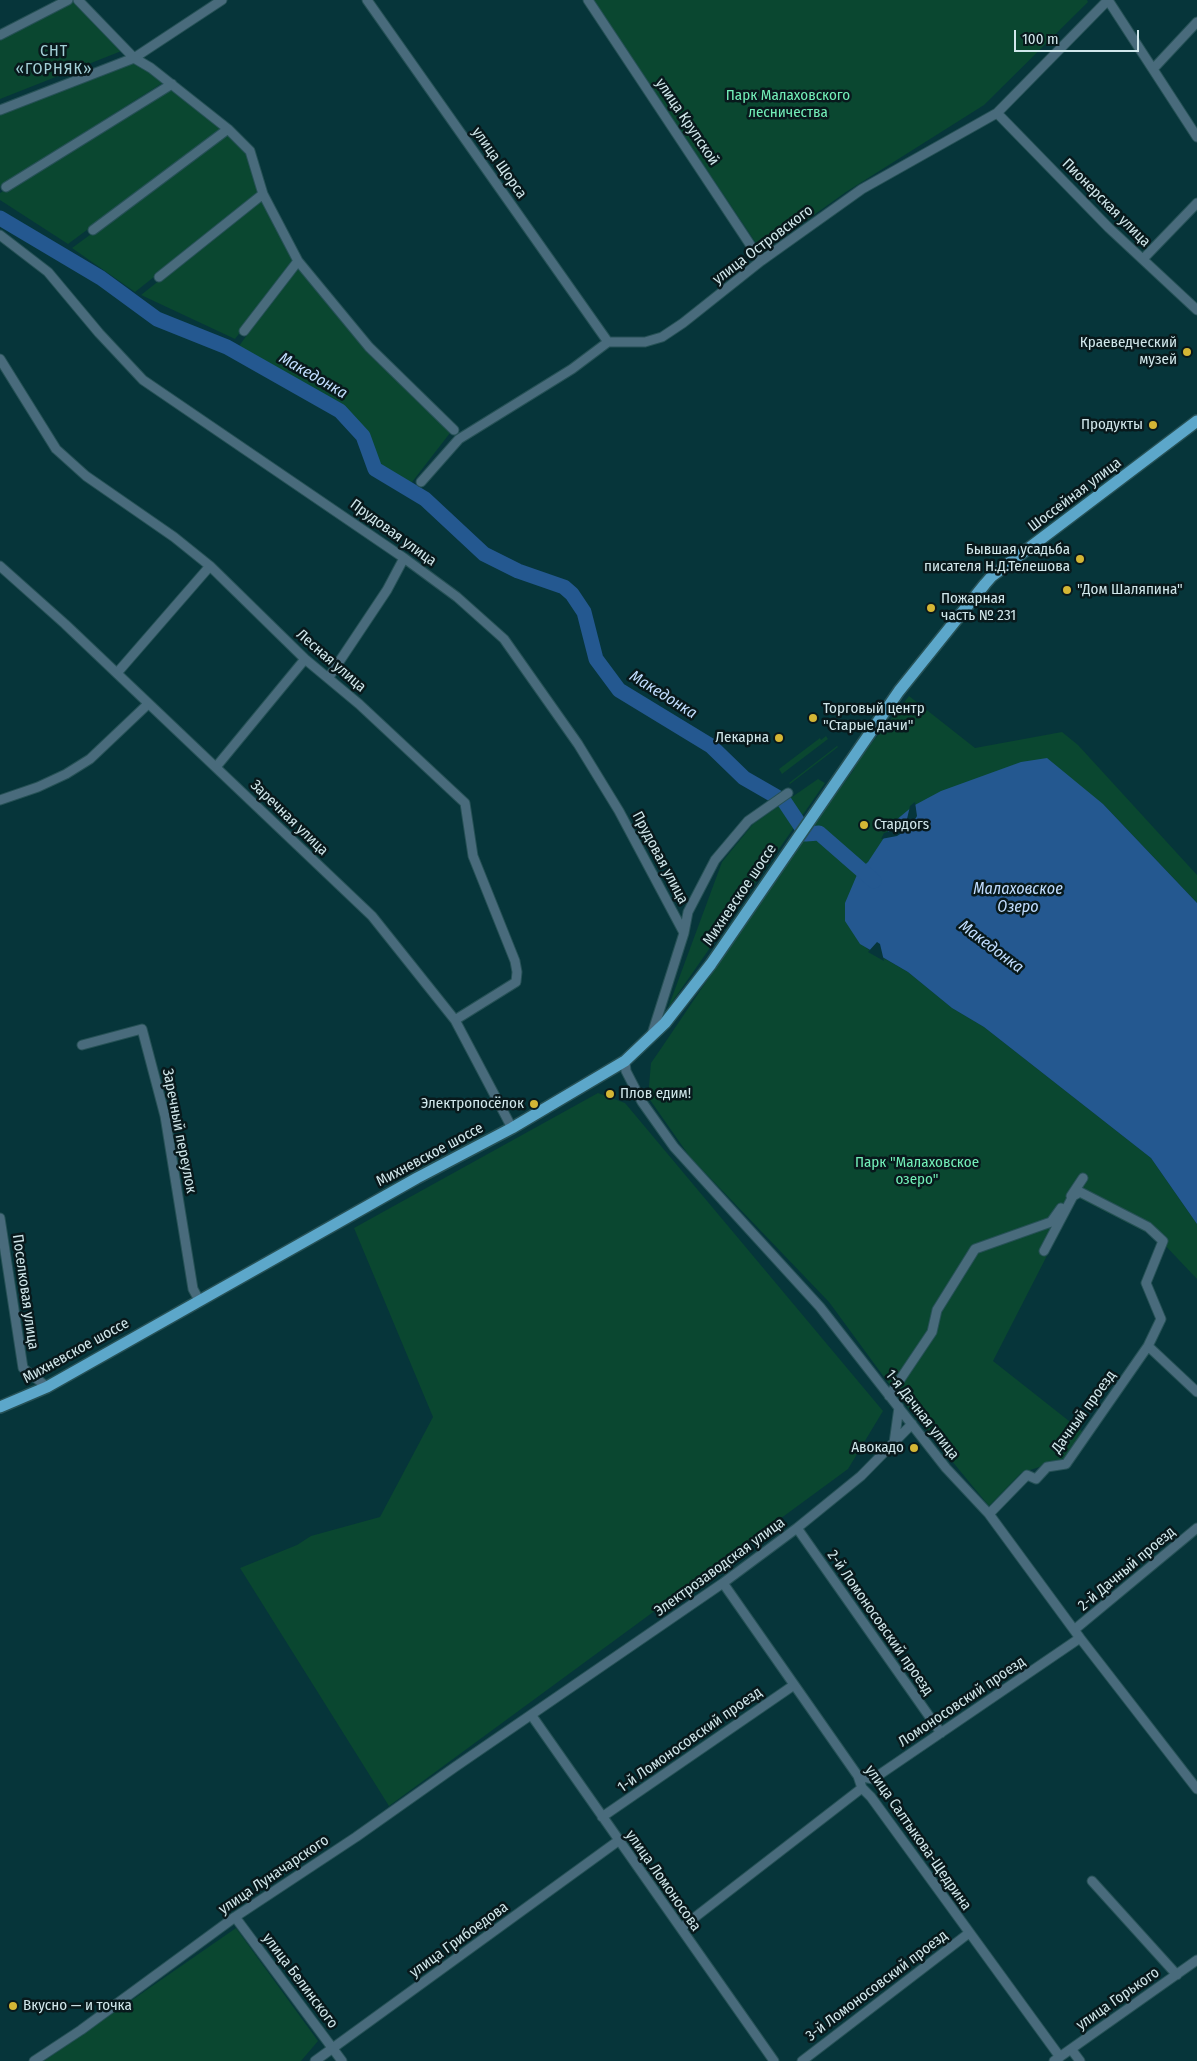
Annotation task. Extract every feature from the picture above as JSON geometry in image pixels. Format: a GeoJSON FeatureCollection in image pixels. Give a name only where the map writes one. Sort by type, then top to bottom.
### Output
{"type":"FeatureCollection","features":[{"type":"Feature","properties":{"kind":"main road","name":"Шоссейная улица"},"geometry":{"type":"LineString","coordinates":[[796,838],[899,691],[992,576],[1197,421]]}},
{"type":"Feature","properties":{"kind":"main road","name":"Михневское шоссе"},"geometry":{"type":"LineString","coordinates":[[0,1408],[47,1387],[199,1300],[512,1128],[625,1061],[651,1039],[711,964],[796,838]]}},
{"type":"Feature","properties":{"kind":"street"},"geometry":{"type":"LineString","coordinates":[[0,35],[68,0]]}},
{"type":"Feature","properties":{"kind":"street"},"geometry":{"type":"LineString","coordinates":[[78,0],[134,58],[172,84],[228,129],[250,151],[263,194],[298,261],[370,347],[454,430]]}},
{"type":"Feature","properties":{"kind":"street"},"geometry":{"type":"LineString","coordinates":[[0,110],[134,58],[222,0]]}},
{"type":"Feature","properties":{"kind":"street","name":"улица Щорса"},"geometry":{"type":"LineString","coordinates":[[367,0],[608,342]]}},
{"type":"Feature","properties":{"kind":"street","name":"улица Крупской"},"geometry":{"type":"LineString","coordinates":[[588,0],[761,261]]}},
{"type":"Feature","properties":{"kind":"street"},"geometry":{"type":"LineString","coordinates":[[1108,0],[1154,68],[1197,137]]}},
{"type":"Feature","properties":{"kind":"street","name":"улица Островского"},"geometry":{"type":"LineString","coordinates":[[608,342],[645,342],[662,337],[683,323],[761,261],[862,189],[997,113],[1108,0]]}},
{"type":"Feature","properties":{"kind":"street"},"geometry":{"type":"LineString","coordinates":[[1154,68],[1197,22]]}},
{"type":"Feature","properties":{"kind":"street"},"geometry":{"type":"LineString","coordinates":[[6,187],[172,84]]}},
{"type":"Feature","properties":{"kind":"street","name":"Пионерская улица"},"geometry":{"type":"LineString","coordinates":[[997,113],[1109,228],[1197,310]]}},
{"type":"Feature","properties":{"kind":"street"},"geometry":{"type":"LineString","coordinates":[[92,230],[228,129]]}},
{"type":"Feature","properties":{"kind":"street"},"geometry":{"type":"LineString","coordinates":[[159,277],[263,194]]}},
{"type":"Feature","properties":{"kind":"street"},"geometry":{"type":"LineString","coordinates":[[1143,259],[1197,203]]}},
{"type":"Feature","properties":{"kind":"street","name":"Прудовая улица"},"geometry":{"type":"LineString","coordinates":[[0,235],[48,272],[99,333],[143,380],[404,558],[457,597],[488,623],[518,656],[598,778],[684,933]]}},
{"type":"Feature","properties":{"kind":"street"},"geometry":{"type":"LineString","coordinates":[[244,331],[298,261]]}},
{"type":"Feature","properties":{"kind":"street"},"geometry":{"type":"LineString","coordinates":[[421,482],[458,439],[572,369],[608,342]]}},
{"type":"Feature","properties":{"kind":"street","name":"Лесная улица"},"geometry":{"type":"LineString","coordinates":[[0,359],[56,449],[86,476],[174,537],[210,566],[306,659],[329,677],[466,802],[473,856],[515,961],[517,972],[516,982],[455,1020]]}},
{"type":"Feature","properties":{"kind":"street"},"geometry":{"type":"LineString","coordinates":[[329,677],[387,590],[404,558]]}},
{"type":"Feature","properties":{"kind":"street","name":"Заречная улица"},"geometry":{"type":"LineString","coordinates":[[0,566],[216,767],[372,916],[455,1020],[512,1128]]}},
{"type":"Feature","properties":{"kind":"street"},"geometry":{"type":"LineString","coordinates":[[117,674],[210,566]]}},
{"type":"Feature","properties":{"kind":"street"},"geometry":{"type":"LineString","coordinates":[[216,767],[306,659]]}},
{"type":"Feature","properties":{"kind":"street"},"geometry":{"type":"LineString","coordinates":[[0,800],[45,784],[90,759],[148,704]]}},
{"type":"Feature","properties":{"kind":"street"},"geometry":{"type":"LineString","coordinates":[[651,1039],[684,933],[688,912],[715,860],[748,821],[788,793]]}},
{"type":"Feature","properties":{"kind":"street","name":"Заречный переулок"},"geometry":{"type":"LineString","coordinates":[[82,1045],[142,1029],[165,1116],[193,1289],[199,1300]]}},
{"type":"Feature","properties":{"kind":"street","name":"1-я Дачная улица"},"geometry":{"type":"LineString","coordinates":[[625,1061],[626,1071],[642,1102],[680,1153],[820,1307],[946,1468],[989,1514],[1080,1638],[1197,1789]]}},
{"type":"Feature","properties":{"kind":"street"},"geometry":{"type":"LineString","coordinates":[[889,1396],[932,1332],[937,1310],[975,1249],[1051,1222],[1084,1178]]}},
{"type":"Feature","properties":{"kind":"street"},"geometry":{"type":"LineString","coordinates":[[1044,1251],[1073,1196],[1080,1192],[1148,1227],[1163,1241],[1146,1283],[1161,1318],[1148,1346],[1197,1392]]}},
{"type":"Feature","properties":{"kind":"street","name":"Поселковая улица"},"geometry":{"type":"LineString","coordinates":[[0,1218],[23,1368],[47,1387]]}},
{"type":"Feature","properties":{"kind":"street","name":"Дачный проезд"},"geometry":{"type":"LineString","coordinates":[[989,1514],[1027,1475],[1036,1479],[1047,1467],[1066,1464],[1148,1346]]}},
{"type":"Feature","properties":{"kind":"street"},"geometry":{"type":"LineString","coordinates":[[894,1442],[899,1408]]}},
{"type":"Feature","properties":{"kind":"street","name":"Электрозаводская улица"},"geometry":{"type":"LineString","coordinates":[[532,1716],[723,1583],[797,1528],[861,1476],[912,1424]]}},
{"type":"Feature","properties":{"kind":"street","name":"2-й Ломоносовский проезд"},"geometry":{"type":"LineString","coordinates":[[797,1528],[941,1733]]}},
{"type":"Feature","properties":{"kind":"street","name":"2-й Дачный проезд"},"geometry":{"type":"LineString","coordinates":[[1074,1630],[1197,1528]]}},
{"type":"Feature","properties":{"kind":"street","name":"улица Салтыкова-Щедрина"},"geometry":{"type":"LineString","coordinates":[[723,1583],[858,1776],[862,1788],[871,1796],[1057,2059]]}},
{"type":"Feature","properties":{"kind":"street","name":"Ломоносовский проезд"},"geometry":{"type":"LineString","coordinates":[[873,1779],[1080,1638]]}},
{"type":"Feature","properties":{"kind":"street","name":"1-й Ломоносовский проезд"},"geometry":{"type":"LineString","coordinates":[[602,1817],[794,1684]]}},
{"type":"Feature","properties":{"kind":"street","name":"улица Ломоносова"},"geometry":{"type":"LineString","coordinates":[[532,1716],[774,2061]]}},
{"type":"Feature","properties":{"kind":"street","name":"улица Луначарского"},"geometry":{"type":"LineString","coordinates":[[34,2061],[81,2030],[235,1917],[356,1838],[454,1767],[532,1716]]}},
{"type":"Feature","properties":{"kind":"street"},"geometry":{"type":"LineString","coordinates":[[858,1776],[873,1779],[871,1796]]}},
{"type":"Feature","properties":{"kind":"street"},"geometry":{"type":"LineString","coordinates":[[680,1928],[862,1788]]}},
{"type":"Feature","properties":{"kind":"street","name":"улица Грибоедова"},"geometry":{"type":"LineString","coordinates":[[315,2061],[618,1841]]}},
{"type":"Feature","properties":{"kind":"street"},"geometry":{"type":"LineString","coordinates":[[1092,1881],[1177,1974]]}},
{"type":"Feature","properties":{"kind":"street","name":"улица Белинского"},"geometry":{"type":"LineString","coordinates":[[235,1917],[342,2061]]}},
{"type":"Feature","properties":{"kind":"street","name":"3-й Ломоносовский проезд"},"geometry":{"type":"LineString","coordinates":[[802,2061],[969,1933]]}},
{"type":"Feature","properties":{"kind":"street","name":"улица Горького"},"geometry":{"type":"LineString","coordinates":[[1057,2059],[1197,1960]]}},
{"type":"Feature","properties":{"kind":"street"},"geometry":{"type":"LineString","coordinates":[[1071,2049],[1080,2061]]}},
{"type":"Feature","properties":{"kind":"green space"},"geometry":{"type":"Polygon","coordinates":[[[63,0],[75,0],[124,50],[0,99],[0,33],[63,0]]]}},
{"type":"Feature","properties":{"kind":"green space","name":"Парк Малаховского лесничества"},"geometry":{"type":"Polygon","coordinates":[[[593,0],[1087,0],[1088,2],[984,105],[846,192],[762,252],[593,0]]]}},
{"type":"Feature","properties":{"kind":"green space"},"geometry":{"type":"Polygon","coordinates":[[[129,55],[164,82],[0,186],[0,106],[129,55]]]}},
{"type":"Feature","properties":{"kind":"green space"},"geometry":{"type":"Polygon","coordinates":[[[169,87],[223,129],[68,244],[0,200],[0,193],[169,87]]]}},
{"type":"Feature","properties":{"kind":"green space"},"geometry":{"type":"Polygon","coordinates":[[[228,134],[247,153],[260,193],[135,292],[72,248],[228,134]]]}},
{"type":"Feature","properties":{"kind":"green space"},"geometry":{"type":"Polygon","coordinates":[[[263,198],[295,260],[235,339],[141,295],[263,198]]]}},
{"type":"Feature","properties":{"kind":"green space"},"geometry":{"type":"Polygon","coordinates":[[[298,265],[368,350],[450,433],[409,486],[378,467],[365,434],[342,407],[239,346],[298,265]]]}},
{"type":"Feature","properties":{"kind":"green space","name":"Парк \"Малаховское озеро\""},"geometry":{"type":"Polygon","coordinates":[[[909,696],[975,748],[1062,732],[1078,745],[1197,875],[1197,903],[1098,801],[886,836],[868,863],[859,870],[866,948],[908,972],[952,1008],[984,1027],[1151,1158],[1197,1224],[1197,1279],[1159,1239],[1077,1197],[993,1361],[1083,1432],[1064,1459],[1021,1473],[989,1506],[895,1392],[829,1302],[690,1157],[648,1097],[651,1063],[806,834],[853,771],[859,759],[909,696]]]}},
{"type":"Feature","properties":{"kind":"green space"},"geometry":{"type":"Polygon","coordinates":[[[826,736],[828,739],[782,774],[779,769],[820,738],[821,740],[826,736]]]}},
{"type":"Feature","properties":{"kind":"green space"},"geometry":{"type":"Polygon","coordinates":[[[837,746],[838,747],[789,783],[837,746]]]}},
{"type":"Feature","properties":{"kind":"green space"},"geometry":{"type":"Polygon","coordinates":[[[818,779],[825,783],[668,1008],[722,862],[753,824],[818,779]]]}},
{"type":"Feature","properties":{"kind":"green space"},"geometry":{"type":"Polygon","coordinates":[[[598,1093],[625,1103],[883,1411],[848,1469],[389,1806],[240,1568],[297,1545],[311,1536],[380,1517],[433,1417],[354,1228],[598,1093]]]}},
{"type":"Feature","properties":{"kind":"green space"},"geometry":{"type":"Polygon","coordinates":[[[236,1928],[318,2041],[301,2061],[44,2061],[236,1928]]]}},
{"type":"Feature","properties":{"kind":"water","name":"Малаховское Озеро"},"geometry":{"type":"Polygon","coordinates":[[[1047,758],[1103,804],[1197,903],[1197,1224],[1151,1158],[984,1027],[952,1008],[908,972],[860,944],[845,921],[845,903],[859,870],[868,862],[895,821],[913,806],[941,791],[1021,762],[1047,758]]]}},
{"type":"Feature","properties":{"kind":"pier"},"geometry":{"type":"Polygon","coordinates":[[[915,802],[917,816],[910,828],[897,836],[881,839],[884,833],[894,830],[907,819],[910,806],[915,802]]]}},
{"type":"Feature","properties":{"kind":"pier"},"geometry":{"type":"Polygon","coordinates":[[[877,942],[880,944],[884,961],[868,952],[877,942]]]}},
{"type":"Feature","properties":{"kind":"waterway","name":"Македонка"},"geometry":{"type":"LineString","coordinates":[[0,218],[101,278],[157,319],[227,347],[340,411],[363,436],[375,469],[425,499],[484,554],[518,571],[564,587],[572,594],[584,612],[596,659],[619,690],[711,746],[744,778],[784,801],[806,834],[819,833],[874,881]]}},
{"type":"Feature","properties":{"kind":"place","name":"Краеведческий музей"},"geometry":{"type":"Point","coordinates":[1187,352]}},
{"type":"Feature","properties":{"kind":"place","name":"Продукты"},"geometry":{"type":"Point","coordinates":[1153,425]}},
{"type":"Feature","properties":{"kind":"place","name":"Бывшая усадьба писателя Н.Д.Телешова"},"geometry":{"type":"Point","coordinates":[1080,559]}},
{"type":"Feature","properties":{"kind":"place","name":"\"Дом Шаляпина\""},"geometry":{"type":"Point","coordinates":[1067,590]}},
{"type":"Feature","properties":{"kind":"place","name":"Пожарная часть № 231"},"geometry":{"type":"Point","coordinates":[931,608]}},
{"type":"Feature","properties":{"kind":"place","name":"Торговый центр \"Старые дачи\""},"geometry":{"type":"Point","coordinates":[813,718]}},
{"type":"Feature","properties":{"kind":"place","name":"Лекарна"},"geometry":{"type":"Point","coordinates":[779,738]}},
{"type":"Feature","properties":{"kind":"place","name":"Стардогs"},"geometry":{"type":"Point","coordinates":[864,825]}},
{"type":"Feature","properties":{"kind":"place","name":"Плов едим!"},"geometry":{"type":"Point","coordinates":[610,1094]}},
{"type":"Feature","properties":{"kind":"place","name":"Электропосёлок"},"geometry":{"type":"Point","coordinates":[534,1104]}},
{"type":"Feature","properties":{"kind":"place","name":"Авокадо"},"geometry":{"type":"Point","coordinates":[914,1448]}},
{"type":"Feature","properties":{"kind":"place","name":"Вкусно — и точка"},"geometry":{"type":"Point","coordinates":[13,2006]}},
{"type":"Feature","properties":{"kind":"district","name":"СНТ «ГОРНЯК»"},"geometry":{"type":"Point","coordinates":[54,61]}}]}
